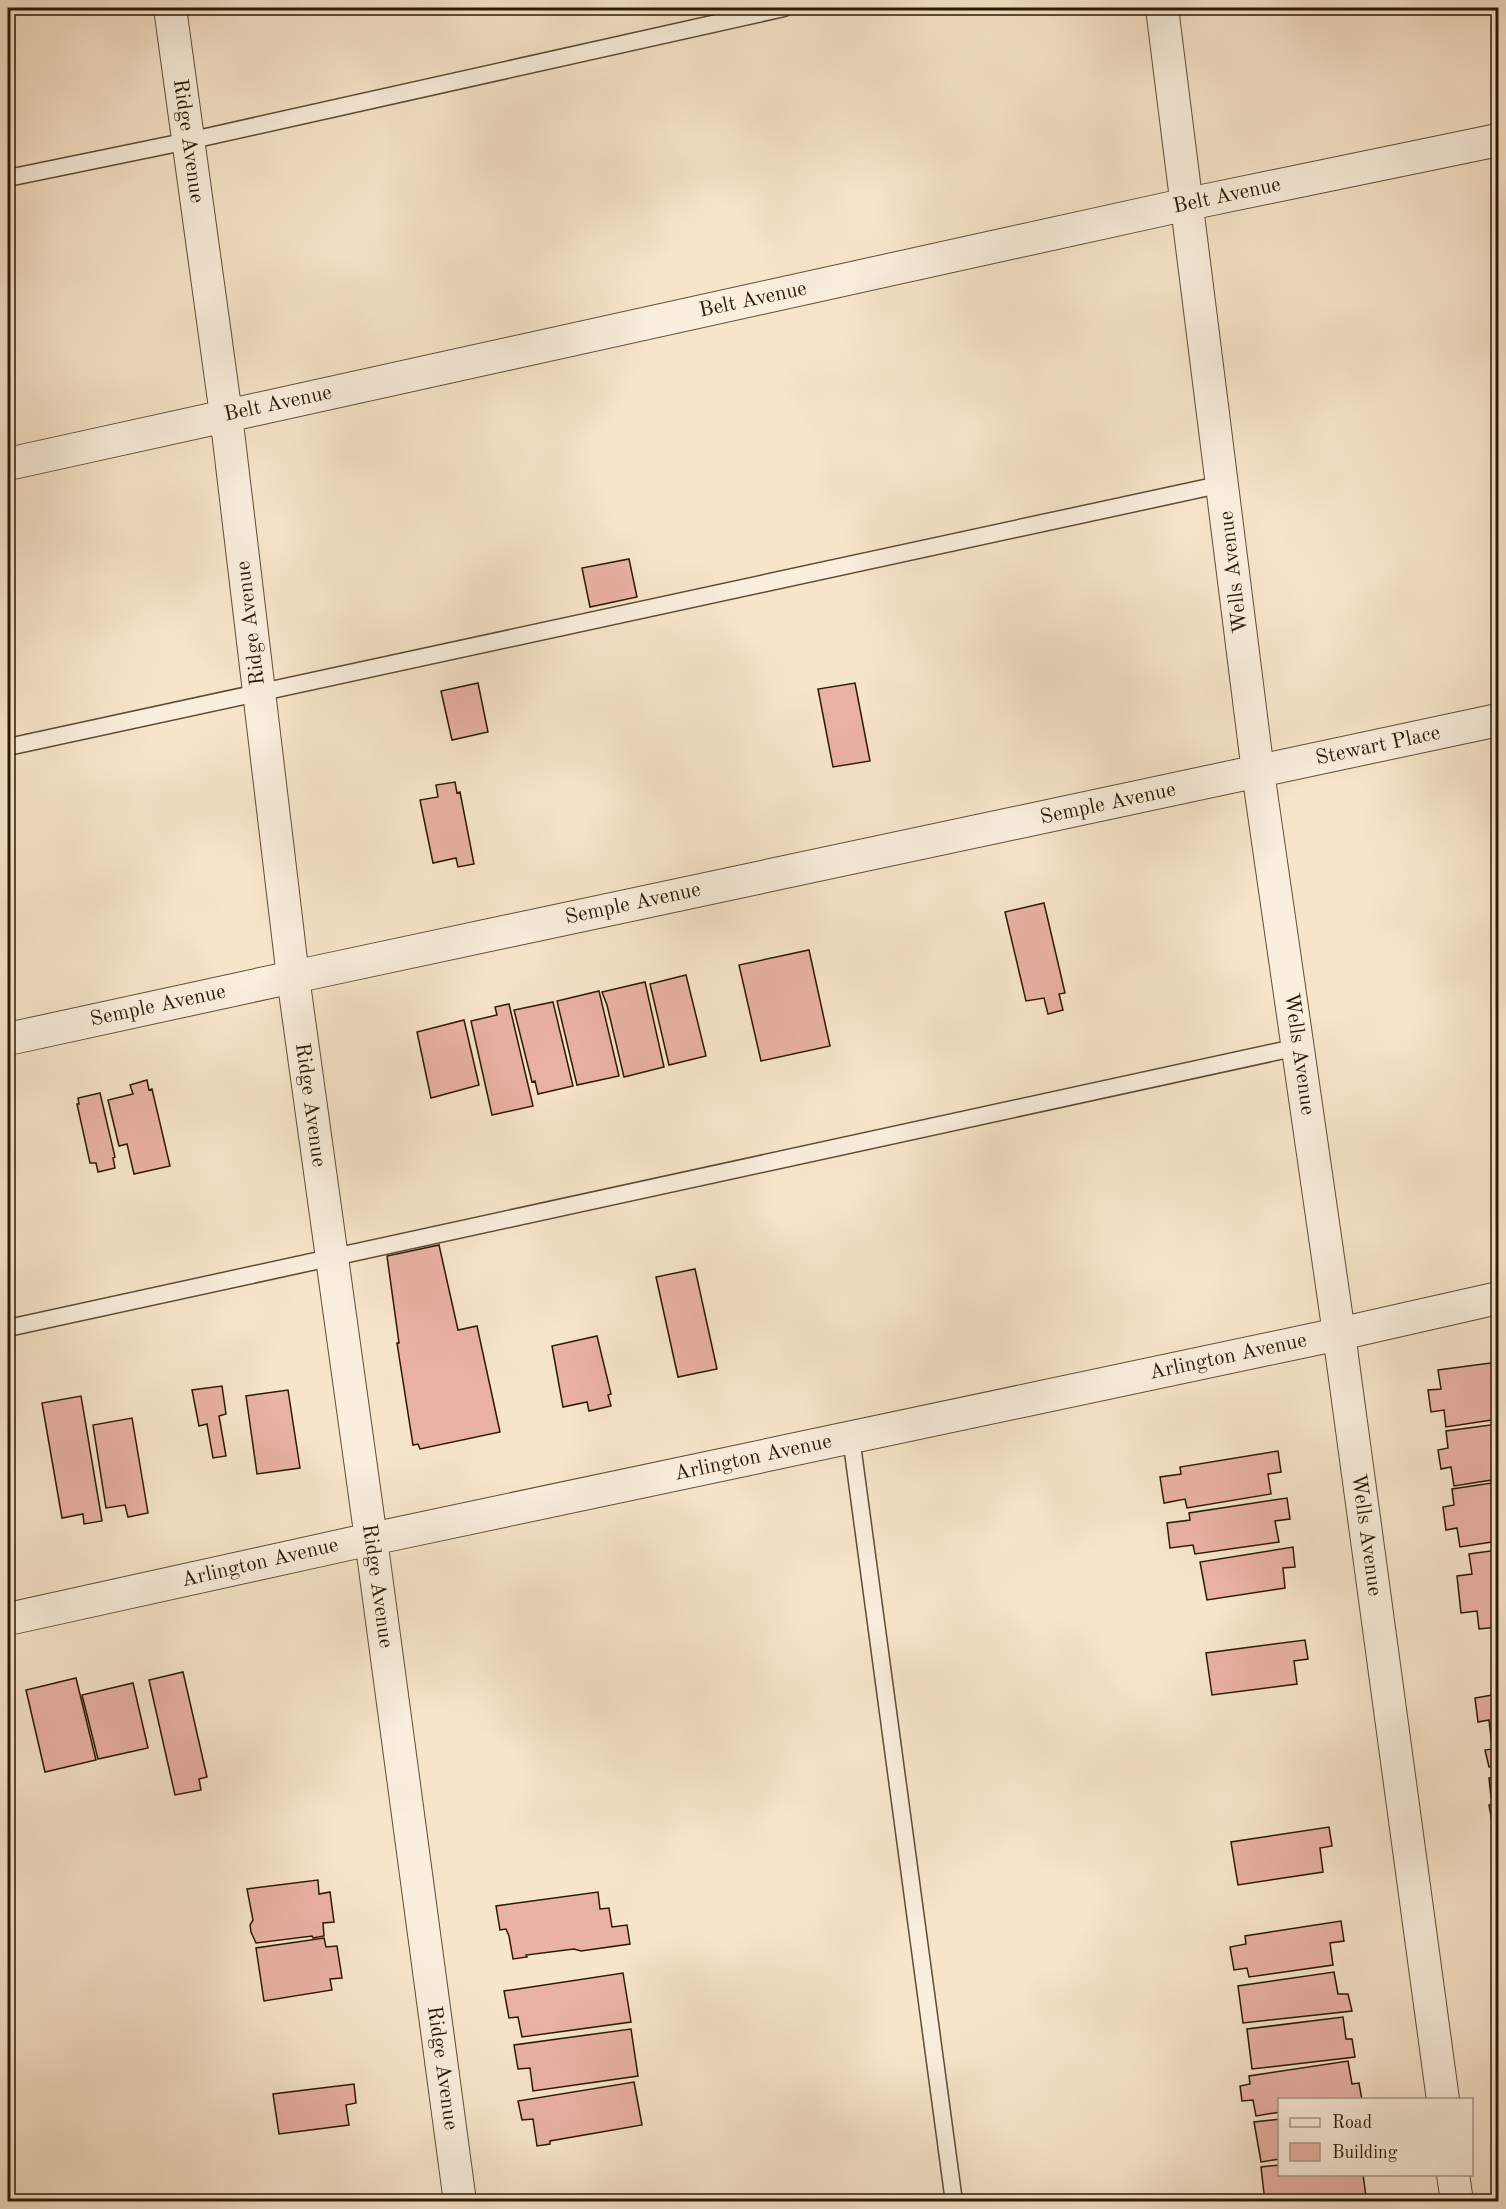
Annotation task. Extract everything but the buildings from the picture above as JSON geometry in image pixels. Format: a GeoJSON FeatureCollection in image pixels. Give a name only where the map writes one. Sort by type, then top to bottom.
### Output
{"type":"FeatureCollection","features":[{"type":"Feature","properties":{"kind":"street","name":"Ridge Avenue"},"geometry":{"type":"LineString","coordinates":[[170,8],[226,416],[292,977],[371,1539],[460,2202]]}},
{"type":"Feature","properties":{"kind":"street","name":"Wells Avenue"},"geometry":{"type":"LineString","coordinates":[[1162,8],[1258,772],[1339,1334],[1443,2098]]}},
{"type":"Feature","properties":{"kind":"street","name":"Belt Avenue"},"geometry":{"type":"LineString","coordinates":[[8,464],[1188,204],[1498,140]]}},
{"type":"Feature","properties":{"kind":"street","name":"Stewart Place"},"geometry":{"type":"LineString","coordinates":[[1258,772],[1498,720]]}},
{"type":"Feature","properties":{"kind":"street","name":"Semple Avenue"},"geometry":{"type":"LineString","coordinates":[[8,1040],[292,977],[1258,772]]}},
{"type":"Feature","properties":{"kind":"street","name":"Arlington Avenue"},"geometry":{"type":"LineString","coordinates":[[8,1619],[1498,1298]]}},
{"type":"Feature","properties":{"kind":"street"},"geometry":{"type":"LineString","coordinates":[[1453,2176],[1457,2202]]}},
{"type":"Feature","properties":{"kind":"lane"},"geometry":{"type":"LineString","coordinates":[[8,178],[188,141],[784,8]]}},
{"type":"Feature","properties":{"kind":"lane"},"geometry":{"type":"LineString","coordinates":[[8,747],[1223,484]]}},
{"type":"Feature","properties":{"kind":"lane"},"geometry":{"type":"LineString","coordinates":[[8,1328],[1298,1047]]}},
{"type":"Feature","properties":{"kind":"lane"},"geometry":{"type":"LineString","coordinates":[[851,1437],[954,2202]]}}]}
